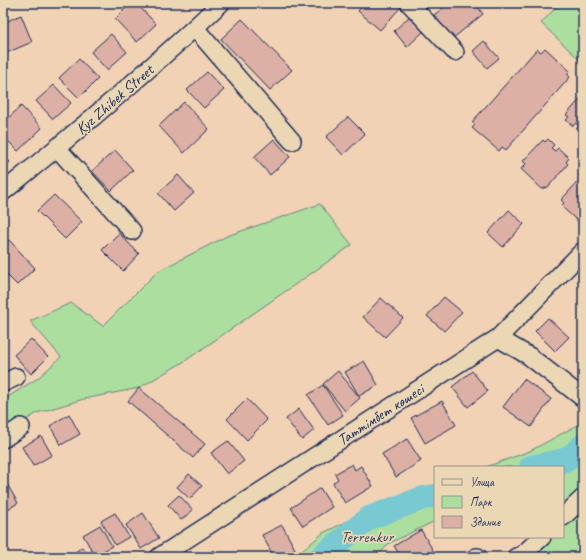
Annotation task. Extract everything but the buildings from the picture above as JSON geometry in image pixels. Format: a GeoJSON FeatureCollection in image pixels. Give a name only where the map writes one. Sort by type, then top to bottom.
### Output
{"type":"FeatureCollection","features":[{"type":"Feature","properties":{"kind":"street","name":"Kyz Zhibek Street"},"geometry":{"type":"LineString","coordinates":[[3,192],[57,148],[168,52],[221,3]]}},
{"type":"Feature","properties":{"kind":"street"},"geometry":{"type":"LineString","coordinates":[[409,3],[455,52]]}},
{"type":"Feature","properties":{"kind":"street"},"geometry":{"type":"LineString","coordinates":[[194,28],[292,140]]}},
{"type":"Feature","properties":{"kind":"street"},"geometry":{"type":"LineString","coordinates":[[57,148],[132,231]]}},
{"type":"Feature","properties":{"kind":"street","name":"Таттімбет көшесі"},"geometry":{"type":"LineString","coordinates":[[159,557],[498,338],[583,251]]}},
{"type":"Feature","properties":{"kind":"street"},"geometry":{"type":"LineString","coordinates":[[498,338],[529,356],[583,398]]}},
{"type":"Feature","properties":{"kind":"street"},"geometry":{"type":"LineString","coordinates":[[3,439],[21,427]]}},
{"type":"Feature","properties":{"kind":"street"},"geometry":{"type":"LineString","coordinates":[[564,516],[583,498]]}},
{"type":"Feature","properties":{"kind":"street"},"geometry":{"type":"LineString","coordinates":[[516,557],[522,555],[541,538]]}},
{"type":"Feature","properties":{"kind":"green space"},"geometry":{"type":"Polygon","coordinates":[[[560,3],[583,3],[583,63],[541,23],[560,3]]]}},
{"type":"Feature","properties":{"kind":"green space"},"geometry":{"type":"Polygon","coordinates":[[[320,204],[352,245],[185,361],[139,388],[84,399],[37,413],[3,435],[3,400],[38,378],[61,357],[30,321],[71,303],[103,326],[158,271],[227,236],[320,204]]]}},
{"type":"Feature","properties":{"kind":"green space"},"geometry":{"type":"Polygon","coordinates":[[[583,422],[583,489],[564,504],[564,466],[489,466],[530,451],[583,422]]]}},
{"type":"Feature","properties":{"kind":"green space","name":"Terrenkur"},"geometry":{"type":"Polygon","coordinates":[[[434,485],[434,521],[388,544],[377,557],[295,557],[323,533],[390,501],[434,485]]]}},
{"type":"Feature","properties":{"kind":"green space"},"geometry":{"type":"Polygon","coordinates":[[[583,507],[583,557],[532,557],[551,538],[564,538],[564,526],[583,507]]]}},
{"type":"Feature","properties":{"kind":"waterway"},"geometry":{"type":"LineString","coordinates":[[536,466],[565,460],[583,445]]}},
{"type":"Feature","properties":{"kind":"waterway"},"geometry":{"type":"LineString","coordinates":[[321,557],[369,518],[423,498],[434,496]]}}]}
